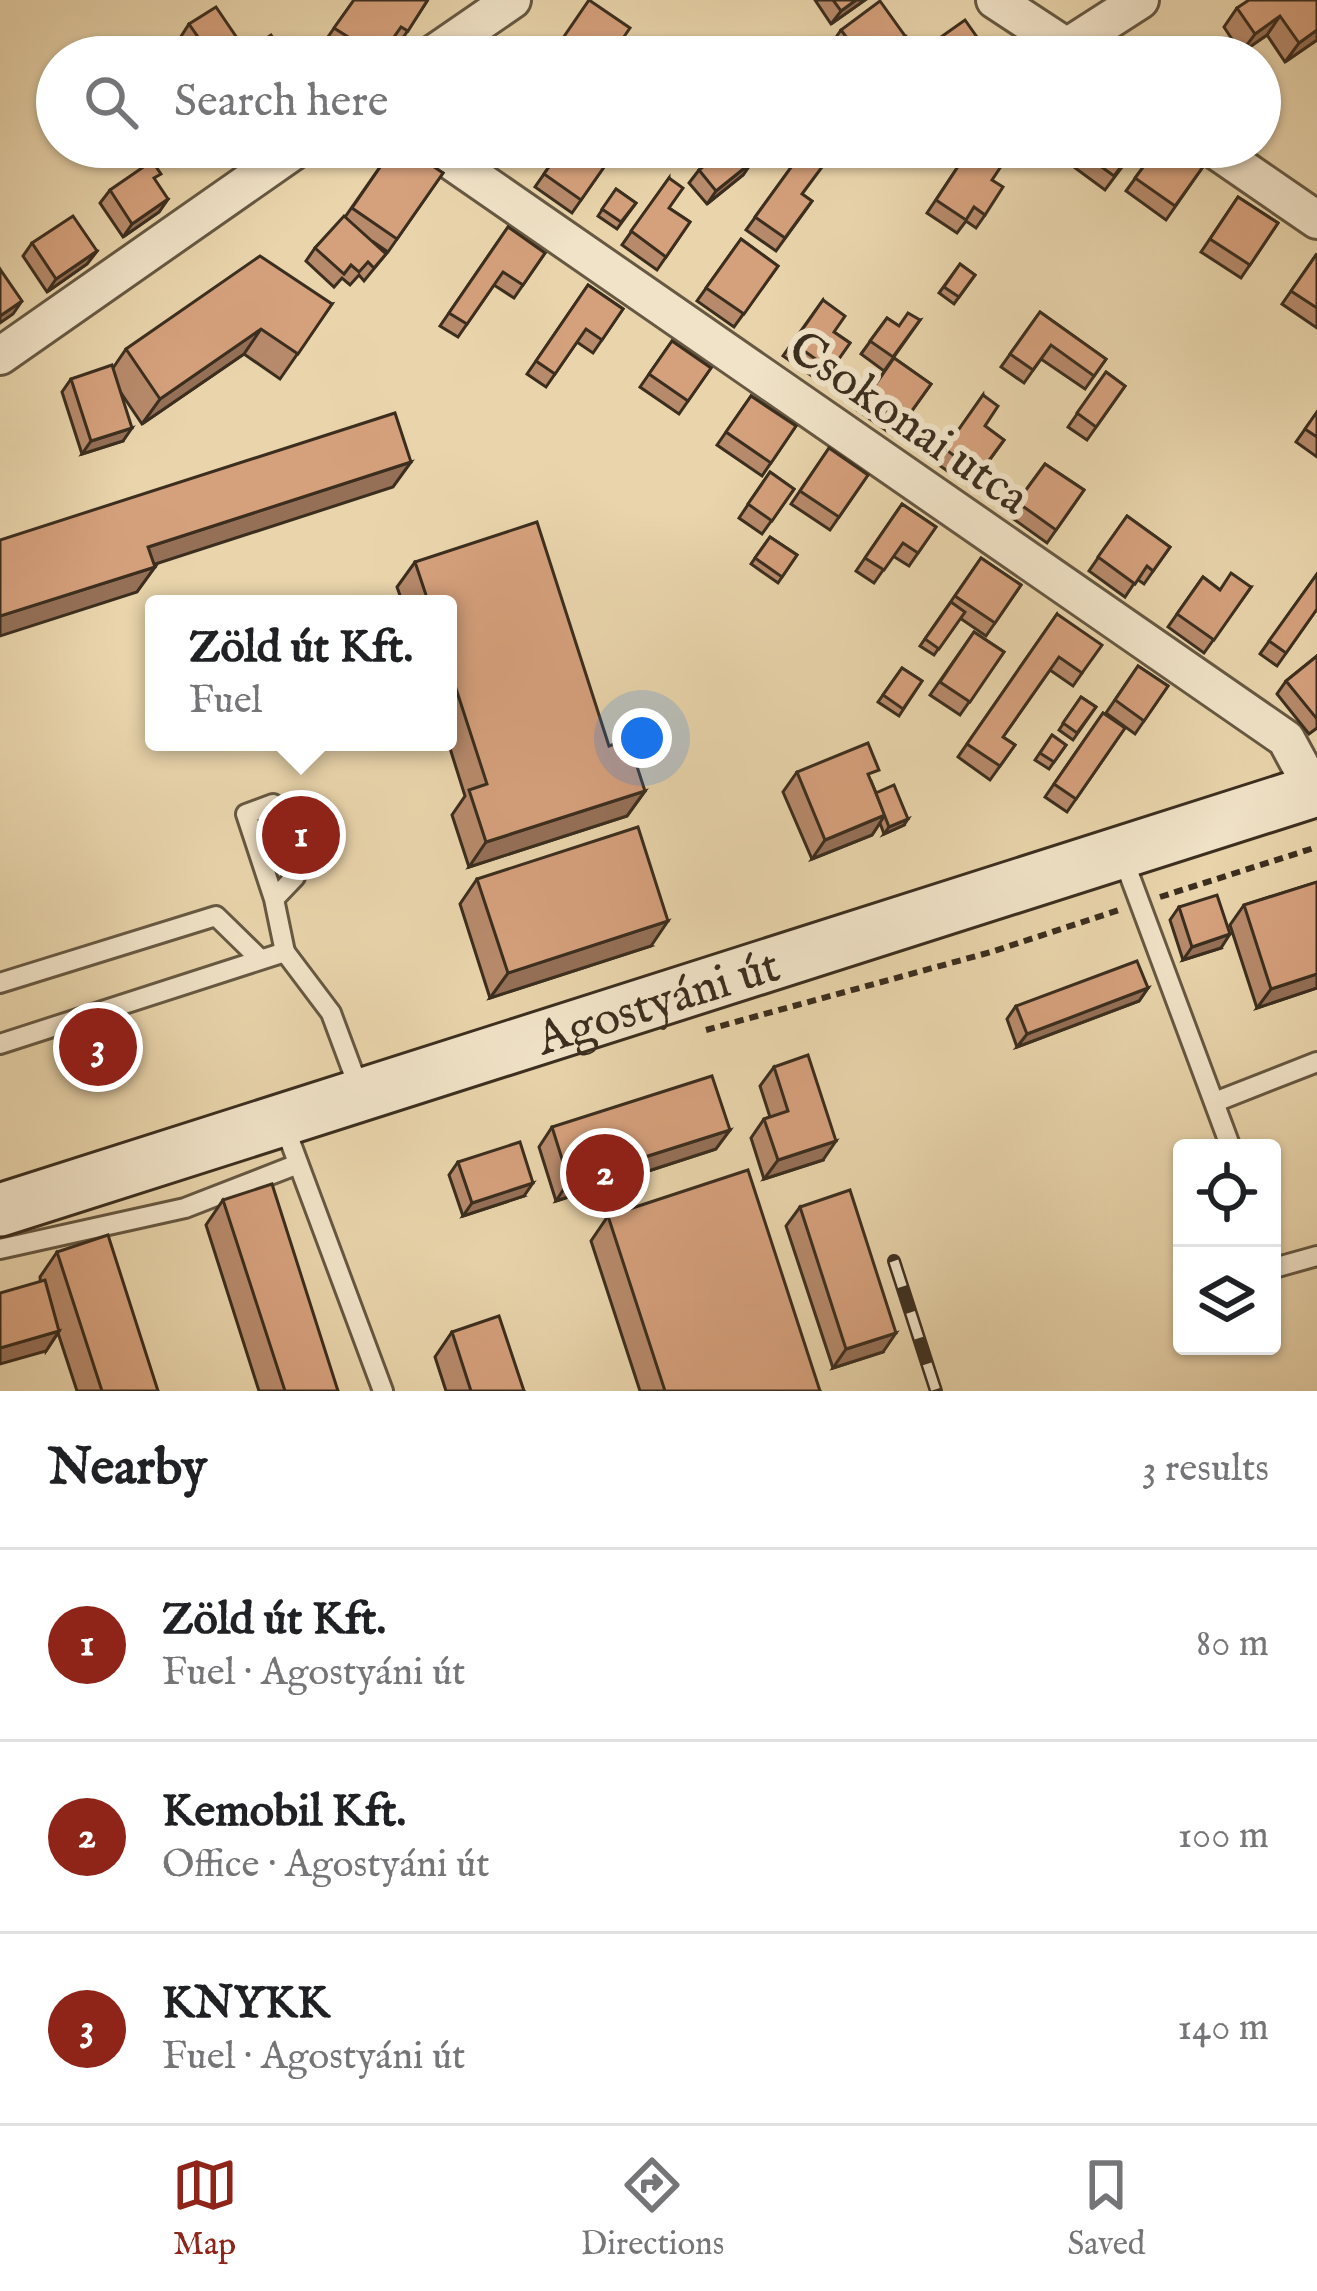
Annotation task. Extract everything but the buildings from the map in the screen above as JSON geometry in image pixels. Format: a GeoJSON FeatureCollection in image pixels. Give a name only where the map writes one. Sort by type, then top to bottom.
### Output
{"type":"FeatureCollection","features":[{"type":"Feature","properties":{"kind":"main road","name":"Agostyáni út"},"geometry":{"type":"LineString","coordinates":[[0,1210],[290,1142],[362,1096],[1316,791]]}},
{"type":"Feature","properties":{"kind":"street"},"geometry":{"type":"LineString","coordinates":[[460,36],[512,0]]}},
{"type":"Feature","properties":{"kind":"street"},"geometry":{"type":"LineString","coordinates":[[995,0],[1050,36]]}},
{"type":"Feature","properties":{"kind":"street"},"geometry":{"type":"LineString","coordinates":[[1094,36],[1140,0]]}},
{"type":"Feature","properties":{"kind":"street"},"geometry":{"type":"LineString","coordinates":[[0,356],[269,168]]}},
{"type":"Feature","properties":{"kind":"street","name":"Csokonai utca"},"geometry":{"type":"LineString","coordinates":[[461,168],[1286,739],[1316,791]]}},
{"type":"Feature","properties":{"kind":"street"},"geometry":{"type":"LineString","coordinates":[[1241,168],[1317,220]]}},
{"type":"Feature","properties":{"kind":"lane"},"geometry":{"type":"LineString","coordinates":[[1121,854],[1228,1139]]}},
{"type":"Feature","properties":{"kind":"lane"},"geometry":{"type":"LineString","coordinates":[[274,899],[285,952],[331,1013],[362,1096]]}},
{"type":"Feature","properties":{"kind":"lane"},"geometry":{"type":"LineString","coordinates":[[0,983],[216,916],[260,959]]}},
{"type":"Feature","properties":{"kind":"lane"},"geometry":{"type":"LineString","coordinates":[[0,1044],[285,952]]}},
{"type":"Feature","properties":{"kind":"lane"},"geometry":{"type":"LineString","coordinates":[[1215,1102],[1317,1062]]}},
{"type":"Feature","properties":{"kind":"lane"},"geometry":{"type":"LineString","coordinates":[[0,1249],[185,1208],[290,1142],[383,1391]]}},
{"type":"Feature","properties":{"kind":"lane"},"geometry":{"type":"LineString","coordinates":[[1281,1266],[1317,1256]]}},
{"type":"Feature","properties":{"kind":"railway"},"geometry":{"type":"LineString","coordinates":[[894,1261],[936,1391]]}},
{"type":"Feature","properties":{"kind":"place","name":"Zöld út Kft."},"geometry":{"type":"Point","coordinates":[301,835]}},
{"type":"Feature","properties":{"kind":"place","name":"KNYKK"},"geometry":{"type":"Point","coordinates":[98,1047]}},
{"type":"Feature","properties":{"kind":"place","name":"Kemobil Kft."},"geometry":{"type":"Point","coordinates":[605,1173]}}]}
